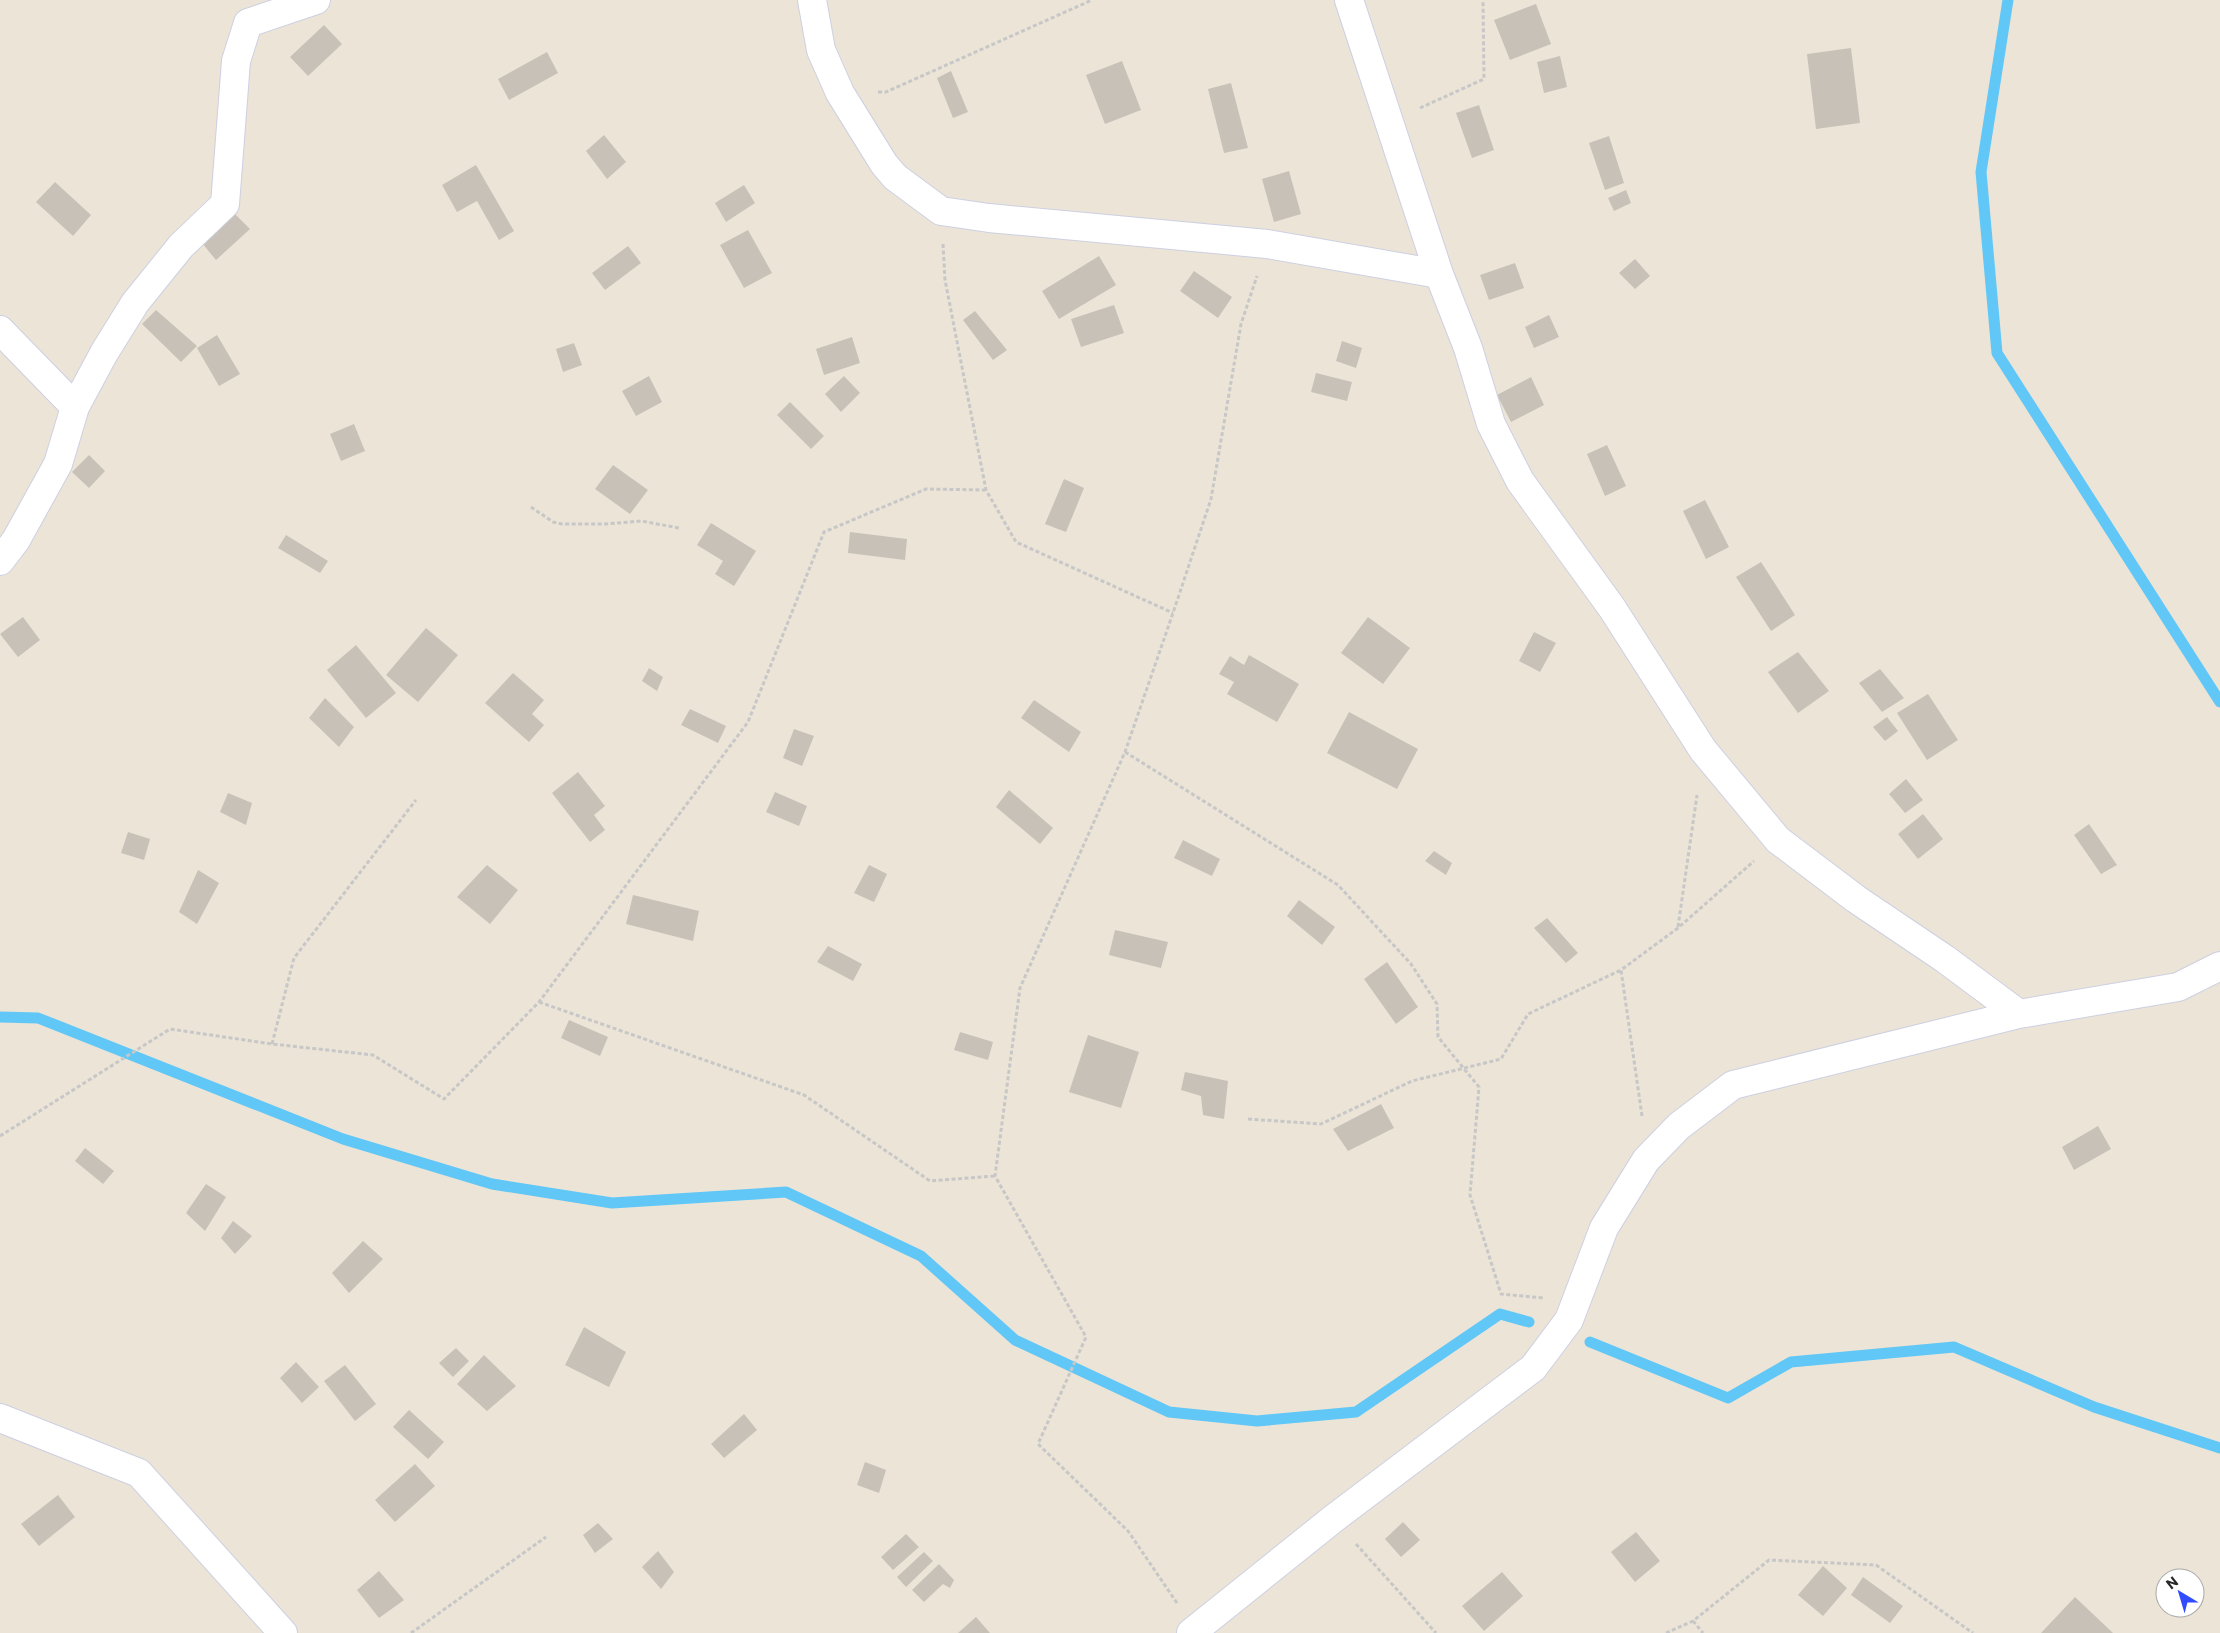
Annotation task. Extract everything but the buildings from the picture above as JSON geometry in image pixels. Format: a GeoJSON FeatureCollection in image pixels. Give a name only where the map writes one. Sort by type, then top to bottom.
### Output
{"type":"FeatureCollection","features":[{"type":"Feature","properties":{"kind":"street"},"geometry":{"type":"LineString","coordinates":[[0,561],[16,540],[58,464],[75,407],[104,353],[135,302],[181,246],[225,204],[236,62],[248,24],[316,0]]}},
{"type":"Feature","properties":{"kind":"street"},"geometry":{"type":"LineString","coordinates":[[812,0],[821,50],[840,93],[884,164],[895,177],[941,211],[990,218],[1267,244],[1440,274]]}},
{"type":"Feature","properties":{"kind":"street"},"geometry":{"type":"LineString","coordinates":[[1349,0],[1440,274],[1468,348],[1491,424],[1520,482],[1612,608],[1703,750],[1778,840],[1856,899],[1946,959],[2019,1014]]}},
{"type":"Feature","properties":{"kind":"street"},"geometry":{"type":"LineString","coordinates":[[0,330],[75,407]]}},
{"type":"Feature","properties":{"kind":"street"},"geometry":{"type":"LineString","coordinates":[[1193,1632],[1333,1519],[1533,1368],[1569,1320],[1604,1228],[1646,1160],[1678,1126],[1733,1085],[2019,1014],[2178,986],[2220,966]]}},
{"type":"Feature","properties":{"kind":"street"},"geometry":{"type":"LineString","coordinates":[[0,1418],[139,1473],[283,1633]]}},
{"type":"Feature","properties":{"kind":"path"},"geometry":{"type":"LineString","coordinates":[[840,93],[886,92],[1092,0]]}},
{"type":"Feature","properties":{"kind":"path"},"geometry":{"type":"LineString","coordinates":[[1389,122],[1484,79],[1483,0]]}},
{"type":"Feature","properties":{"kind":"path"},"geometry":{"type":"LineString","coordinates":[[941,211],[945,280],[986,490],[1016,542],[1173,613]]}},
{"type":"Feature","properties":{"kind":"path"},"geometry":{"type":"LineString","coordinates":[[1193,1632],[1128,1531],[1038,1444],[1086,1337],[995,1176],[1020,988],[1125,752],[1211,499],[1241,324],[1267,244]]}},
{"type":"Feature","properties":{"kind":"path"},"geometry":{"type":"LineString","coordinates":[[0,1136],[170,1029],[272,1044],[373,1055],[444,1099],[539,1002],[748,722],[824,532],[926,488],[986,490]]}},
{"type":"Feature","properties":{"kind":"path"},"geometry":{"type":"LineString","coordinates":[[531,507],[553,522],[562,524],[606,524],[641,521],[679,528]]}},
{"type":"Feature","properties":{"kind":"path"},"geometry":{"type":"LineString","coordinates":[[1678,928],[1703,750]]}},
{"type":"Feature","properties":{"kind":"path"},"geometry":{"type":"LineString","coordinates":[[1125,752],[1338,885],[1411,964],[1437,1004],[1438,1037],[1479,1087],[1470,1195],[1502,1294],[1548,1299],[1569,1320]]}},
{"type":"Feature","properties":{"kind":"path"},"geometry":{"type":"LineString","coordinates":[[272,1044],[294,958],[416,800]]}},
{"type":"Feature","properties":{"kind":"path"},"geometry":{"type":"LineString","coordinates":[[1248,1119],[1321,1124],[1412,1081],[1501,1060],[1528,1014],[1621,970],[1678,928],[1778,840]]}},
{"type":"Feature","properties":{"kind":"path"},"geometry":{"type":"LineString","coordinates":[[1621,970],[1642,1123]]}},
{"type":"Feature","properties":{"kind":"path"},"geometry":{"type":"LineString","coordinates":[[539,1002],[804,1095],[930,1181],[995,1176]]}},
{"type":"Feature","properties":{"kind":"path"},"geometry":{"type":"LineString","coordinates":[[1333,1519],[1436,1633]]}},
{"type":"Feature","properties":{"kind":"path"},"geometry":{"type":"LineString","coordinates":[[411,1633],[546,1536]]}},
{"type":"Feature","properties":{"kind":"path"},"geometry":{"type":"LineString","coordinates":[[1666,1633],[1693,1620],[1769,1560],[1876,1565],[1973,1633]]}},
{"type":"Feature","properties":{"kind":"path"},"geometry":{"type":"LineString","coordinates":[[1693,1620],[1703,1633]]}},
{"type":"Feature","properties":{"kind":"waterway"},"geometry":{"type":"LineString","coordinates":[[2008,0],[1981,172],[1997,353],[2220,702]]}},
{"type":"Feature","properties":{"kind":"waterway"},"geometry":{"type":"LineString","coordinates":[[0,1017],[38,1018],[343,1139],[492,1184],[612,1203],[786,1192],[921,1256],[1015,1340],[1169,1412],[1257,1421],[1356,1412],[1500,1314],[1529,1322]]}},
{"type":"Feature","properties":{"kind":"waterway"},"geometry":{"type":"LineString","coordinates":[[1590,1342],[1728,1398],[1791,1362],[1954,1347],[2094,1407],[2220,1448]]}}]}
